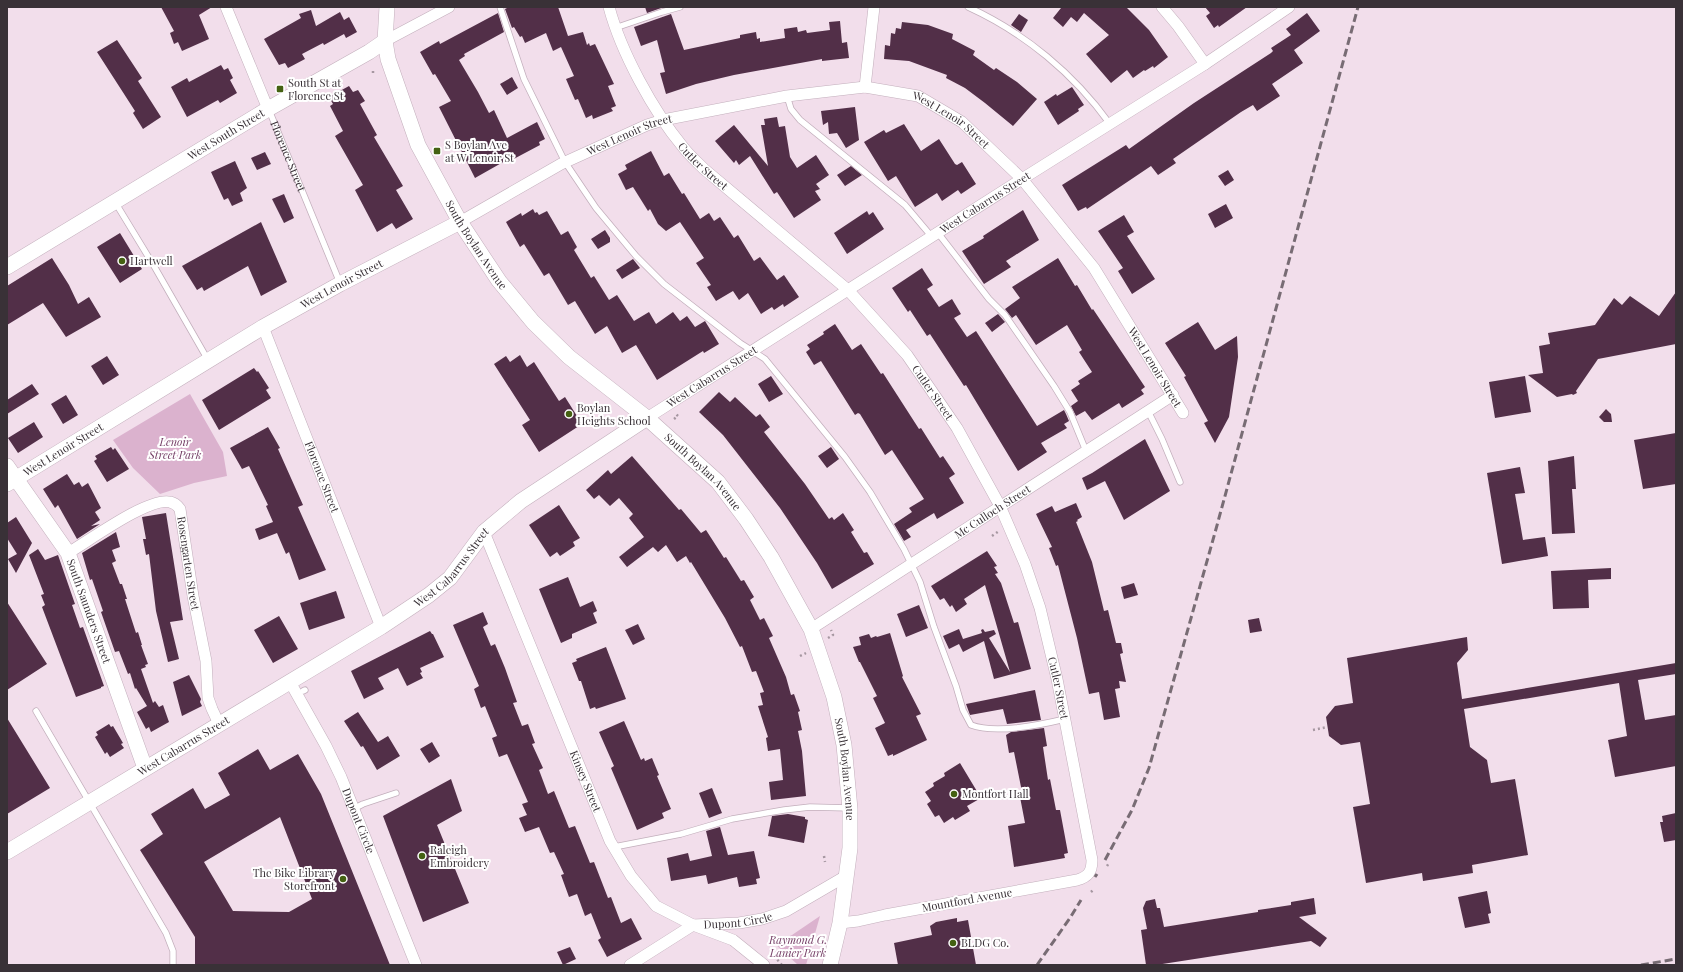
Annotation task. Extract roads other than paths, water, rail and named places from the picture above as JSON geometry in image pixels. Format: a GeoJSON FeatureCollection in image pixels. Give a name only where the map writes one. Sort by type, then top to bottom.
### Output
{"type":"FeatureCollection","features":[{"type":"Feature","properties":{"kind":"street","name":"Florence Street"},"geometry":{"type":"LineString","coordinates":[[226,7],[268,109]]}},
{"type":"Feature","properties":{"kind":"street","name":"South Boylan Avenue"},"geometry":{"type":"LineString","coordinates":[[387,7],[385,41],[388,59],[418,146],[460,222],[499,281],[549,339],[595,379],[647,418],[718,482],[742,513],[771,557],[811,629],[834,697],[844,745],[850,808],[850,848],[840,923],[830,965]]}},
{"type":"Feature","properties":{"kind":"street","name":"West South Street"},"geometry":{"type":"LineString","coordinates":[[7,267],[268,109],[369,52],[385,41],[449,7]]}},
{"type":"Feature","properties":{"kind":"street","name":"Cutler Street"},"geometry":{"type":"LineString","coordinates":[[609,7],[615,28],[632,68],[663,120],[683,147],[704,169],[848,290],[907,355],[957,428],[1000,506],[1025,564],[1040,608],[1065,720],[1092,860],[1090,872]]}},
{"type":"Feature","properties":{"kind":"street"},"geometry":{"type":"LineString","coordinates":[[865,87],[874,7]]}},
{"type":"Feature","properties":{"kind":"street"},"geometry":{"type":"LineString","coordinates":[[1162,7],[1178,26],[1205,64]]}},
{"type":"Feature","properties":{"kind":"street","name":"West Cabarrus Street"},"geometry":{"type":"LineString","coordinates":[[7,852],[381,627],[429,596],[450,578],[484,532],[521,501],[647,418],[1205,64],[1289,7]]}},
{"type":"Feature","properties":{"kind":"street","name":"West Lenoir Street"},"geometry":{"type":"LineString","coordinates":[[10,476],[263,327],[340,284],[460,222],[565,162],[647,125],[663,120],[787,96],[865,87],[918,96],[962,122],[1022,179],[1094,268],[1183,413]]}},
{"type":"Feature","properties":{"kind":"street","name":"Florence Street"},"geometry":{"type":"LineString","coordinates":[[263,327],[381,627]]}},
{"type":"Feature","properties":{"kind":"street","name":"Mc Culloch Street"},"geometry":{"type":"LineString","coordinates":[[811,629],[1173,395]]}},
{"type":"Feature","properties":{"kind":"street","name":"South Saunders Street"},"geometry":{"type":"LineString","coordinates":[[10,476],[68,553],[145,768]]}},
{"type":"Feature","properties":{"kind":"street","name":"Rosengarten Street"},"geometry":{"type":"LineString","coordinates":[[68,553],[126,517],[147,506],[165,501],[176,504],[180,509],[193,596],[206,661],[208,698],[219,724]]}},
{"type":"Feature","properties":{"kind":"street","name":"Kinsey Street"},"geometry":{"type":"LineString","coordinates":[[484,532],[613,847],[631,876],[656,906],[693,925],[733,940],[764,965]]}},
{"type":"Feature","properties":{"kind":"street","name":"Dupont Circle"},"geometry":{"type":"LineString","coordinates":[[290,682],[326,746],[416,965]]}},
{"type":"Feature","properties":{"kind":"street","name":"Mountford Avenue"},"geometry":{"type":"LineString","coordinates":[[840,923],[858,921],[1060,883],[1084,878],[1090,872]]}},
{"type":"Feature","properties":{"kind":"street","name":"Dupont Circle"},"geometry":{"type":"LineString","coordinates":[[630,965],[693,925],[740,923],[762,919],[786,912],[846,876]]}},
{"type":"Feature","properties":{"kind":"lane"},"geometry":{"type":"LineString","coordinates":[[500,7],[524,79],[565,162],[596,208],[636,256],[664,284],[740,343],[754,350],[765,358],[845,457],[870,492],[920,582],[934,627],[956,686],[962,710],[971,725],[992,730],[1065,720]]}},
{"type":"Feature","properties":{"kind":"lane"},"geometry":{"type":"LineString","coordinates":[[615,28],[680,7]]}},
{"type":"Feature","properties":{"kind":"lane"},"geometry":{"type":"LineString","coordinates":[[968,7],[992,18],[1020,35],[1056,63],[1088,96],[1110,124]]}},
{"type":"Feature","properties":{"kind":"lane"},"geometry":{"type":"LineString","coordinates":[[787,96],[791,109],[800,120],[895,196],[935,235],[989,299],[1005,315],[1070,412],[1086,451]]}},
{"type":"Feature","properties":{"kind":"lane","name":"Florence Street"},"geometry":{"type":"LineString","coordinates":[[268,109],[340,284]]}},
{"type":"Feature","properties":{"kind":"lane"},"geometry":{"type":"LineString","coordinates":[[115,201],[208,360]]}},
{"type":"Feature","properties":{"kind":"lane"},"geometry":{"type":"LineString","coordinates":[[1148,411],[1162,439],[1180,482]]}},
{"type":"Feature","properties":{"kind":"lane"},"geometry":{"type":"LineString","coordinates":[[36,711],[88,803],[166,933],[173,951],[172,965]]}},
{"type":"Feature","properties":{"kind":"lane"},"geometry":{"type":"LineString","coordinates":[[353,809],[396,793]]}},
{"type":"Feature","properties":{"kind":"lane"},"geometry":{"type":"LineString","coordinates":[[613,847],[682,834],[732,819],[784,810],[810,807],[850,808]]}},
{"type":"Feature","properties":{"kind":"railway"},"geometry":{"type":"LineString","coordinates":[[1105,860],[1132,810],[1149,768],[1216,529],[1358,7]]}},
{"type":"Feature","properties":{"kind":"railway"},"geometry":{"type":"LineString","coordinates":[[1037,965],[1081,900]]}},
{"type":"Feature","properties":{"kind":"railway"},"geometry":{"type":"LineString","coordinates":[[1641,965],[1676,959]]}},
{"type":"Feature","properties":{"kind":"place","name":"South St at Florence St"},"geometry":{"type":"Point","coordinates":[280,89]}},
{"type":"Feature","properties":{"kind":"place","name":"S Boylan Ave at W Lenoir St"},"geometry":{"type":"Point","coordinates":[437,151]}},
{"type":"Feature","properties":{"kind":"place","name":"Hartwell"},"geometry":{"type":"Point","coordinates":[122,261]}},
{"type":"Feature","properties":{"kind":"place","name":"Boylan Heights School"},"geometry":{"type":"Point","coordinates":[569,414]}},
{"type":"Feature","properties":{"kind":"place","name":"Montfort Hall"},"geometry":{"type":"Point","coordinates":[954,794]}},
{"type":"Feature","properties":{"kind":"place","name":"Raleigh Embroidery"},"geometry":{"type":"Point","coordinates":[422,856]}},
{"type":"Feature","properties":{"kind":"place","name":"The Bike Library Storefront"},"geometry":{"type":"Point","coordinates":[343,879]}},
{"type":"Feature","properties":{"kind":"place","name":"BLDG Co."},"geometry":{"type":"Point","coordinates":[953,943]}},
{"type":"Feature","properties":{"kind":"park label","name":"Lenoir Street Park"},"geometry":{"type":"Point","coordinates":[175,448]}},
{"type":"Feature","properties":{"kind":"park label","name":"Raymond G. Lanier Park"},"geometry":{"type":"Point","coordinates":[798,946]}}]}
